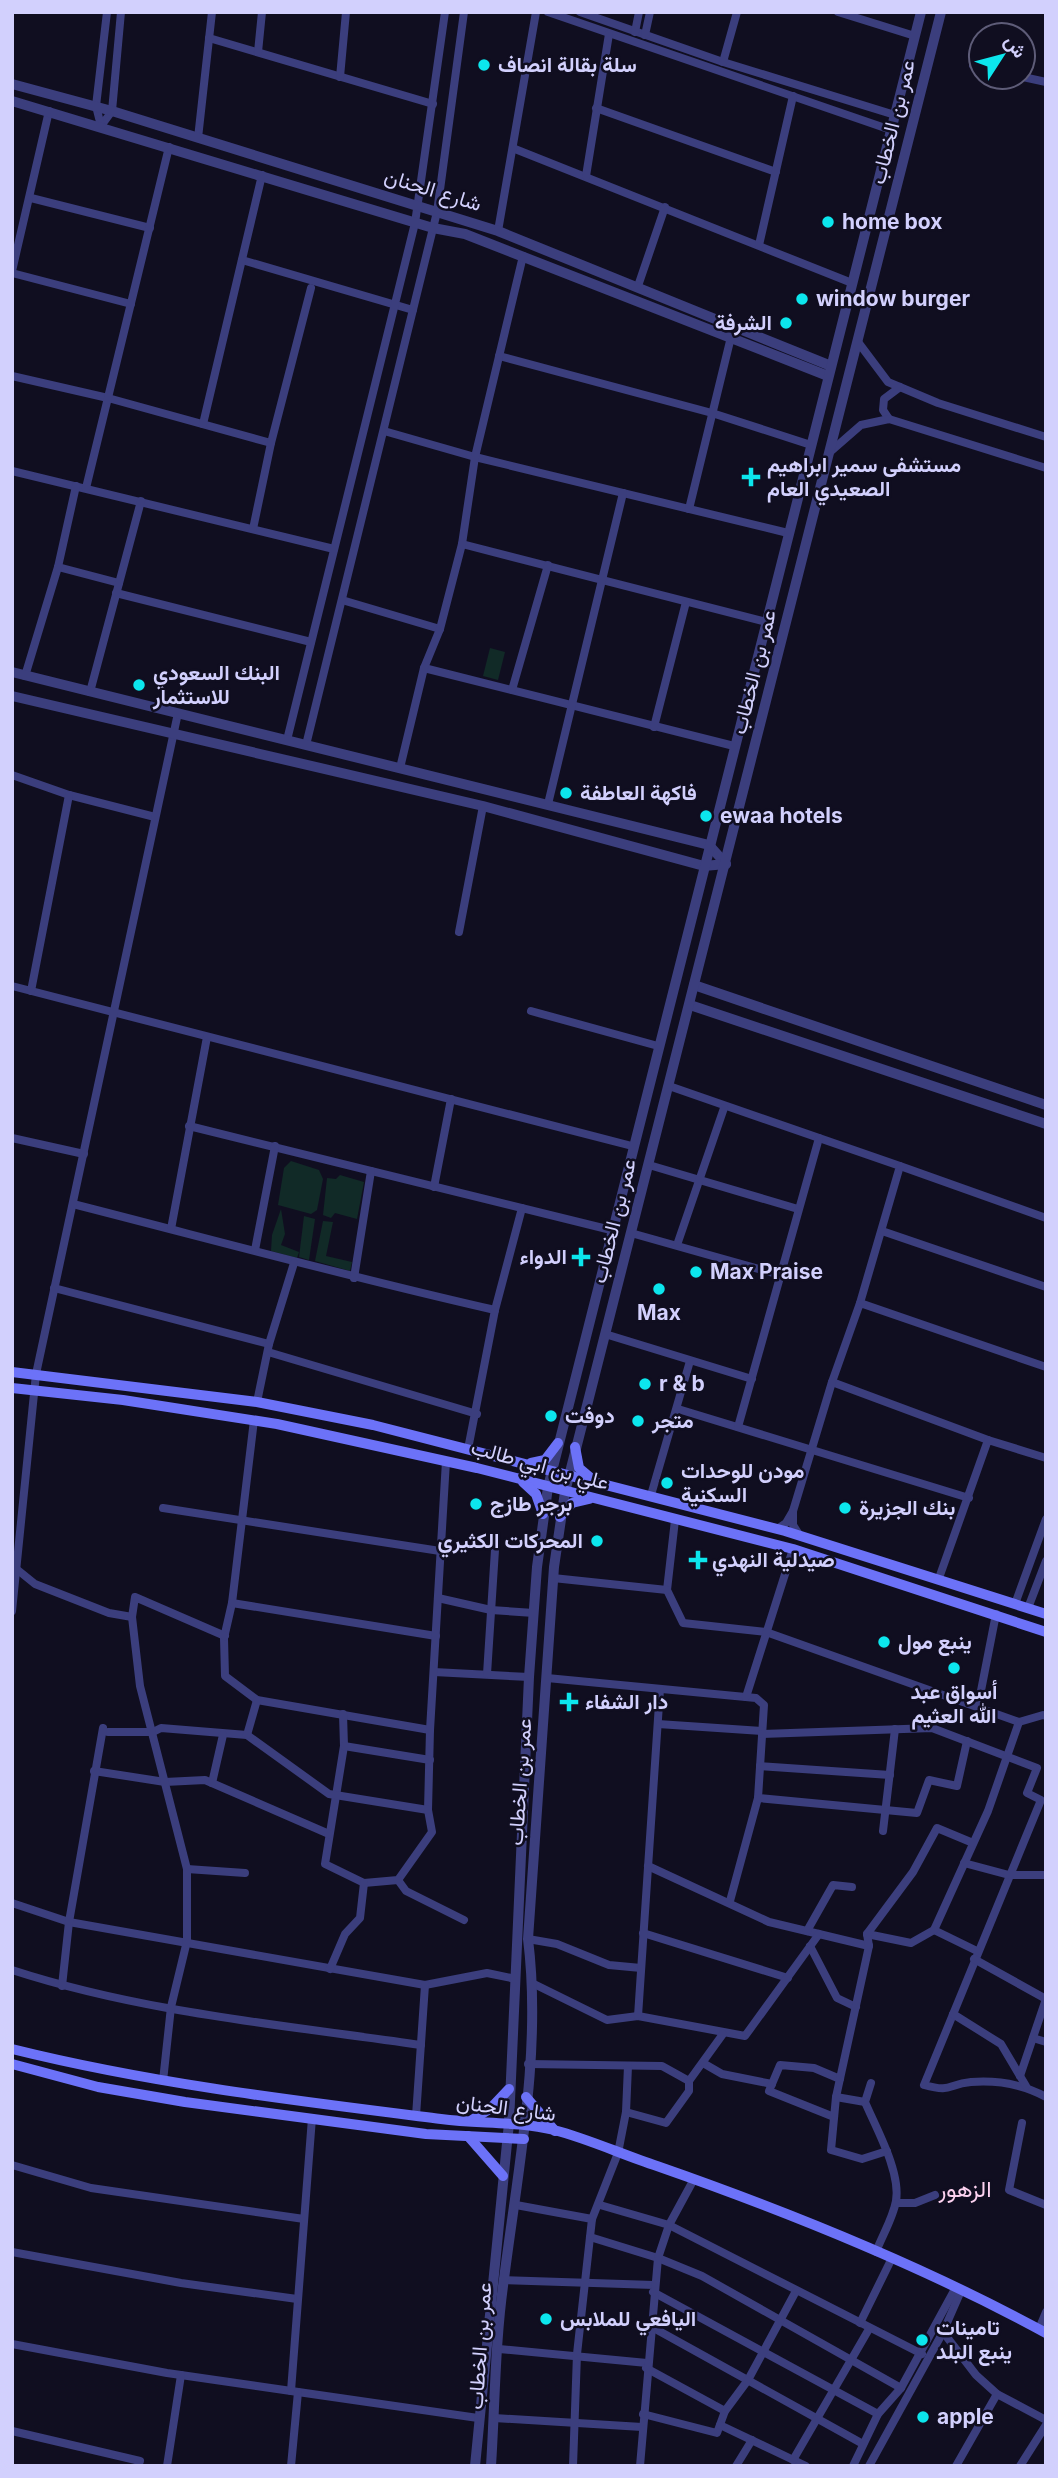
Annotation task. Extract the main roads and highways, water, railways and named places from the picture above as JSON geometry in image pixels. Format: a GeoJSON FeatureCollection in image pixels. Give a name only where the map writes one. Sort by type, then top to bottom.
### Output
{"type":"FeatureCollection","features":[{"type":"Feature","properties":{"kind":"main road","name":"علي بن ابي طالب"},"geometry":{"type":"LineString","coordinates":[[12,1371],[257,1402],[468,1449],[777,1529],[1046,1614]]}},
{"type":"Feature","properties":{"kind":"main road","name":"علي بن ابي طالب"},"geometry":{"type":"LineString","coordinates":[[12,1388],[254,1420],[446,1461],[793,1549],[1046,1632]]}},
{"type":"Feature","properties":{"kind":"main road"},"geometry":{"type":"LineString","coordinates":[[525,1463],[545,1460],[558,1443]]}},
{"type":"Feature","properties":{"kind":"main road"},"geometry":{"type":"LineString","coordinates":[[575,1447],[579,1468],[595,1481]]}},
{"type":"Feature","properties":{"kind":"main road"},"geometry":{"type":"LineString","coordinates":[[521,1480],[537,1494],[543,1514]]}},
{"type":"Feature","properties":{"kind":"main road"},"geometry":{"type":"LineString","coordinates":[[560,1517],[572,1503],[590,1499]]}},
{"type":"Feature","properties":{"kind":"main road","name":"شارع الحنان"},"geometry":{"type":"LineString","coordinates":[[12,2049],[101,2071],[163,2081],[416,2116],[509,2123],[555,2131],[694,2179],[876,2252],[1042,2331]]}},
{"type":"Feature","properties":{"kind":"main road","name":"شارع الحنان"},"geometry":{"type":"LineString","coordinates":[[12,2064],[98,2087],[426,2134],[524,2139]]}},
{"type":"Feature","properties":{"kind":"main road"},"geometry":{"type":"LineString","coordinates":[[472,2120],[485,2113],[509,2089]]}},
{"type":"Feature","properties":{"kind":"main road"},"geometry":{"type":"LineString","coordinates":[[526,2098],[555,2131]]}},
{"type":"Feature","properties":{"kind":"main road"},"geometry":{"type":"LineString","coordinates":[[468,2136],[503,2176]]}},
{"type":"Feature","properties":{"kind":"place","name":"سلة بقالة انصاف"},"geometry":{"type":"Point","coordinates":[484,65]}},
{"type":"Feature","properties":{"kind":"place","name":"home box"},"geometry":{"type":"Point","coordinates":[828,222]}},
{"type":"Feature","properties":{"kind":"place","name":"window burger"},"geometry":{"type":"Point","coordinates":[802,299]}},
{"type":"Feature","properties":{"kind":"place","name":"الشرفة"},"geometry":{"type":"Point","coordinates":[786,323]}},
{"type":"Feature","properties":{"kind":"place","name":"مستشفى سمير ابراهيم الصعيدي العام"},"geometry":{"type":"Point","coordinates":[751,477]}},
{"type":"Feature","properties":{"kind":"place","name":"البنك السعودي للاستثمار"},"geometry":{"type":"Point","coordinates":[139,685]}},
{"type":"Feature","properties":{"kind":"place","name":"فاكهة العاطفة"},"geometry":{"type":"Point","coordinates":[566,793]}},
{"type":"Feature","properties":{"kind":"place","name":"ewaa hotels"},"geometry":{"type":"Point","coordinates":[706,816]}},
{"type":"Feature","properties":{"kind":"place","name":"الدواء"},"geometry":{"type":"Point","coordinates":[581,1257]}},
{"type":"Feature","properties":{"kind":"place","name":"Max Praise"},"geometry":{"type":"Point","coordinates":[696,1272]}},
{"type":"Feature","properties":{"kind":"place","name":"Max"},"geometry":{"type":"Point","coordinates":[659,1289]}},
{"type":"Feature","properties":{"kind":"place","name":"r & b"},"geometry":{"type":"Point","coordinates":[645,1384]}},
{"type":"Feature","properties":{"kind":"place","name":"دوفت"},"geometry":{"type":"Point","coordinates":[551,1416]}},
{"type":"Feature","properties":{"kind":"place","name":"متجر"},"geometry":{"type":"Point","coordinates":[638,1421]}},
{"type":"Feature","properties":{"kind":"place","name":"مودن للوحدات السكنية"},"geometry":{"type":"Point","coordinates":[667,1483]}},
{"type":"Feature","properties":{"kind":"place","name":"برجر طازج"},"geometry":{"type":"Point","coordinates":[476,1504]}},
{"type":"Feature","properties":{"kind":"place","name":"بنك الجزيرة"},"geometry":{"type":"Point","coordinates":[845,1508]}},
{"type":"Feature","properties":{"kind":"place","name":"المحركات الكثيري"},"geometry":{"type":"Point","coordinates":[597,1541]}},
{"type":"Feature","properties":{"kind":"place","name":"صيدلية النهدي"},"geometry":{"type":"Point","coordinates":[698,1560]}},
{"type":"Feature","properties":{"kind":"place","name":"ينبع مول"},"geometry":{"type":"Point","coordinates":[884,1642]}},
{"type":"Feature","properties":{"kind":"place","name":"أسواق عبد الله العثيم"},"geometry":{"type":"Point","coordinates":[954,1668]}},
{"type":"Feature","properties":{"kind":"place","name":"دار الشفاء"},"geometry":{"type":"Point","coordinates":[569,1702]}},
{"type":"Feature","properties":{"kind":"place","name":"اليافعي للملابس"},"geometry":{"type":"Point","coordinates":[546,2319]}},
{"type":"Feature","properties":{"kind":"place","name":"تامينات ينبع البلد"},"geometry":{"type":"Point","coordinates":[922,2340]}},
{"type":"Feature","properties":{"kind":"place","name":"apple"},"geometry":{"type":"Point","coordinates":[923,2417]}},
{"type":"Feature","properties":{"kind":"district","name":"الزهور"},"geometry":{"type":"Point","coordinates":[965,2189]}}]}
